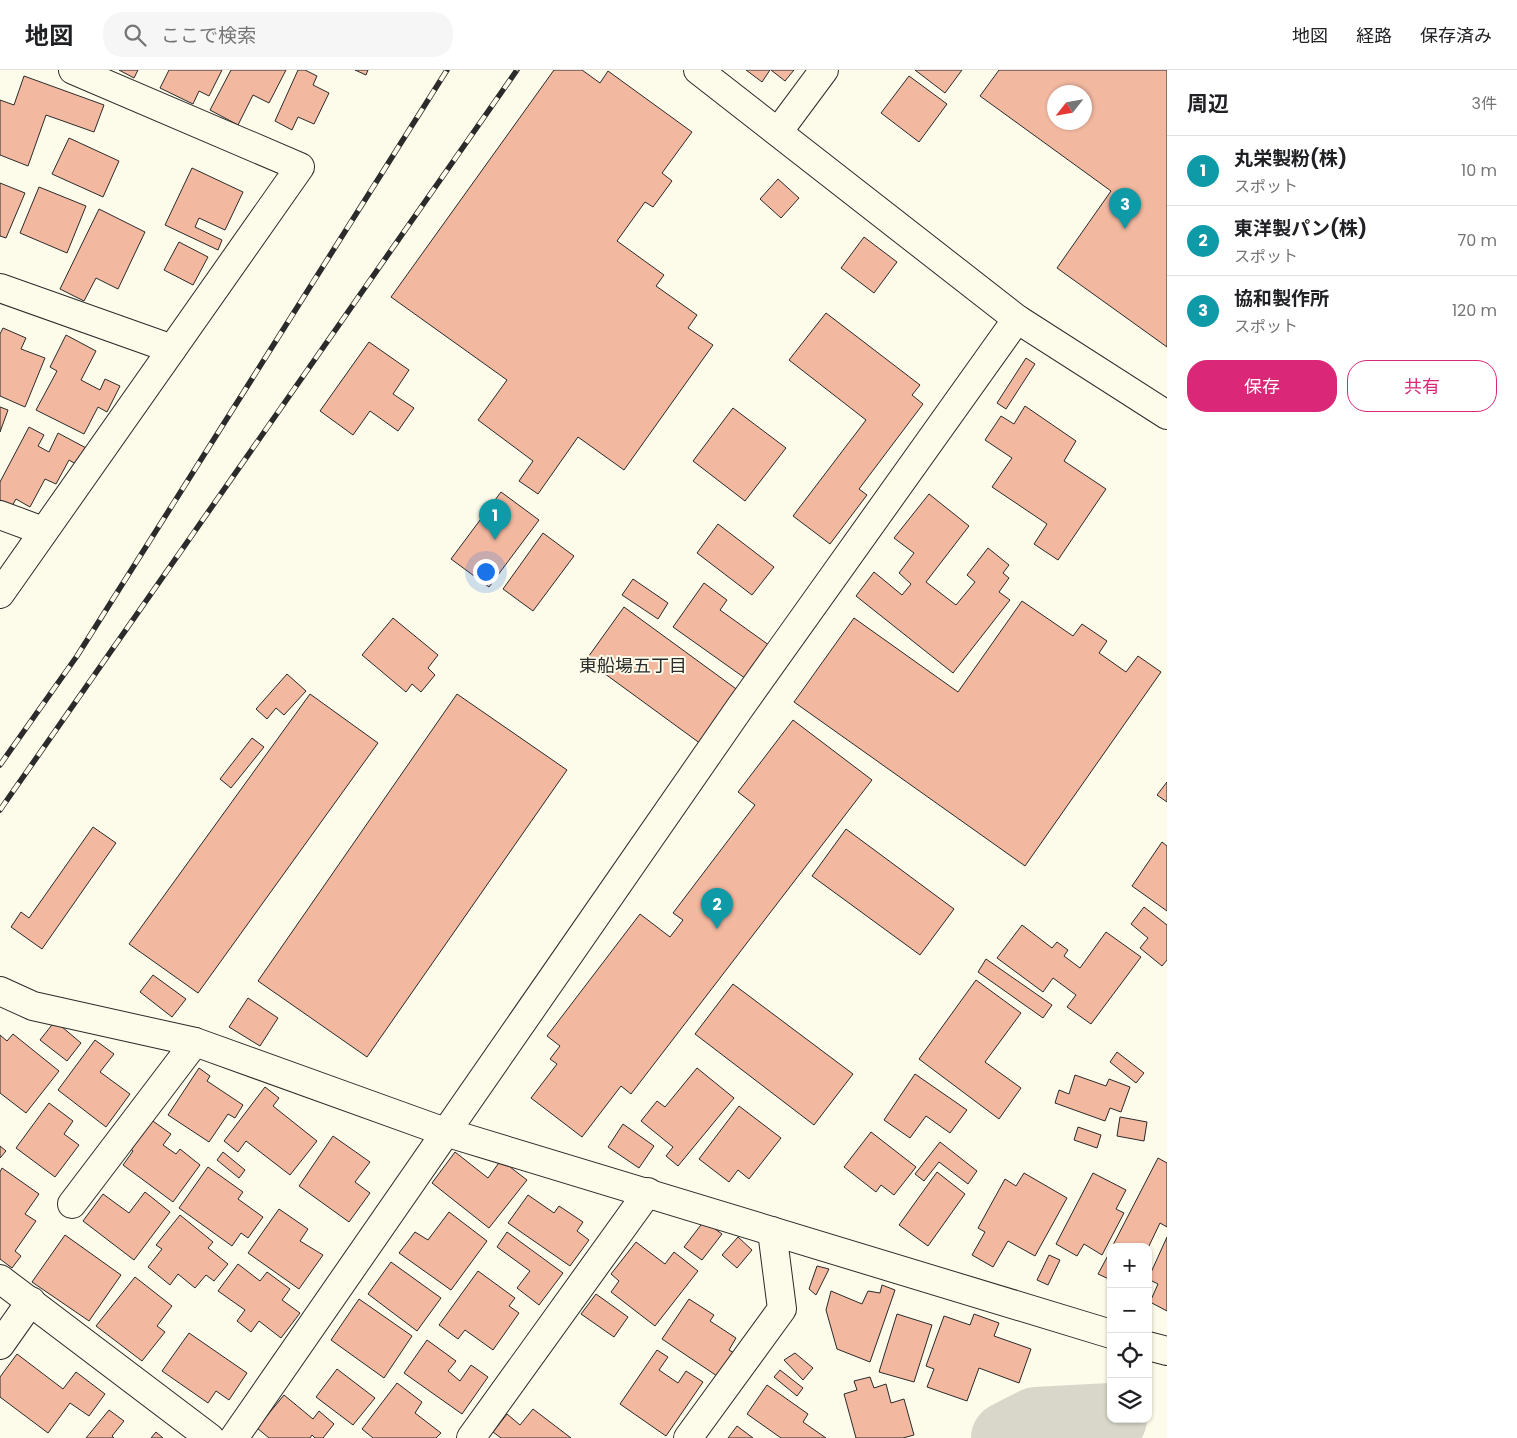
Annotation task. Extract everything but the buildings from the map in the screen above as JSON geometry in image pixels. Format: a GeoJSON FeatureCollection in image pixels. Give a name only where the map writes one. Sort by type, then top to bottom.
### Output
{"type":"FeatureCollection","features":[{"type":"Feature","properties":{"kind":"street"},"geometry":{"type":"LineString","coordinates":[[0,594],[300,167],[73,70]]}},
{"type":"Feature","properties":{"kind":"street"},"geometry":{"type":"LineString","coordinates":[[698,70],[1017,319],[1167,414]]}},
{"type":"Feature","properties":{"kind":"street"},"geometry":{"type":"LineString","coordinates":[[778,132],[824,70]]}},
{"type":"Feature","properties":{"kind":"street"},"geometry":{"type":"LineString","coordinates":[[0,288],[172,348]]}},
{"type":"Feature","properties":{"kind":"street"},"geometry":{"type":"LineString","coordinates":[[234,1438],[740,709],[1017,319]]}},
{"type":"Feature","properties":{"kind":"street"},"geometry":{"type":"LineString","coordinates":[[0,515],[43,531]]}},
{"type":"Feature","properties":{"kind":"street"},"geometry":{"type":"LineString","coordinates":[[0,991],[33,1006],[195,1042],[445,1132],[648,1192],[1108,1333]]}},
{"type":"Feature","properties":{"kind":"street"},"geometry":{"type":"LineString","coordinates":[[72,1204],[195,1042]]}},
{"type":"Feature","properties":{"kind":"street"},"geometry":{"type":"LineString","coordinates":[[472,1438],[648,1192]]}},
{"type":"Feature","properties":{"kind":"street"},"geometry":{"type":"LineString","coordinates":[[688,1438],[782,1309],[772,1231]]}},
{"type":"Feature","properties":{"kind":"street"},"geometry":{"type":"LineString","coordinates":[[0,1279],[210,1438]]}},
{"type":"Feature","properties":{"kind":"street"},"geometry":{"type":"LineString","coordinates":[[0,1345],[31,1301]]}},
{"type":"Feature","properties":{"kind":"street"},"geometry":{"type":"LineString","coordinates":[[1152,1347],[1167,1351]]}},
{"type":"Feature","properties":{"kind":"waterway"},"geometry":{"type":"LineString","coordinates":[[1007,1438],[1036,1423],[1107,1419]]}},
{"type":"Feature","properties":{"kind":"railway"},"geometry":{"type":"LineString","coordinates":[[0,765],[77,656],[447,70]]}},
{"type":"Feature","properties":{"kind":"railway"},"geometry":{"type":"LineString","coordinates":[[0,810],[517,70]]}},
{"type":"Feature","properties":{"kind":"place","name":"協和製作所"},"geometry":{"type":"Point","coordinates":[1125,229]}},
{"type":"Feature","properties":{"kind":"place","name":"丸栄製粉(株)"},"geometry":{"type":"Point","coordinates":[495,540]}},
{"type":"Feature","properties":{"kind":"place","name":"東洋製パン(株)"},"geometry":{"type":"Point","coordinates":[717,929]}},
{"type":"Feature","properties":{"kind":"district","name":"東船場五丁目"},"geometry":{"type":"Point","coordinates":[633,665]}}]}
